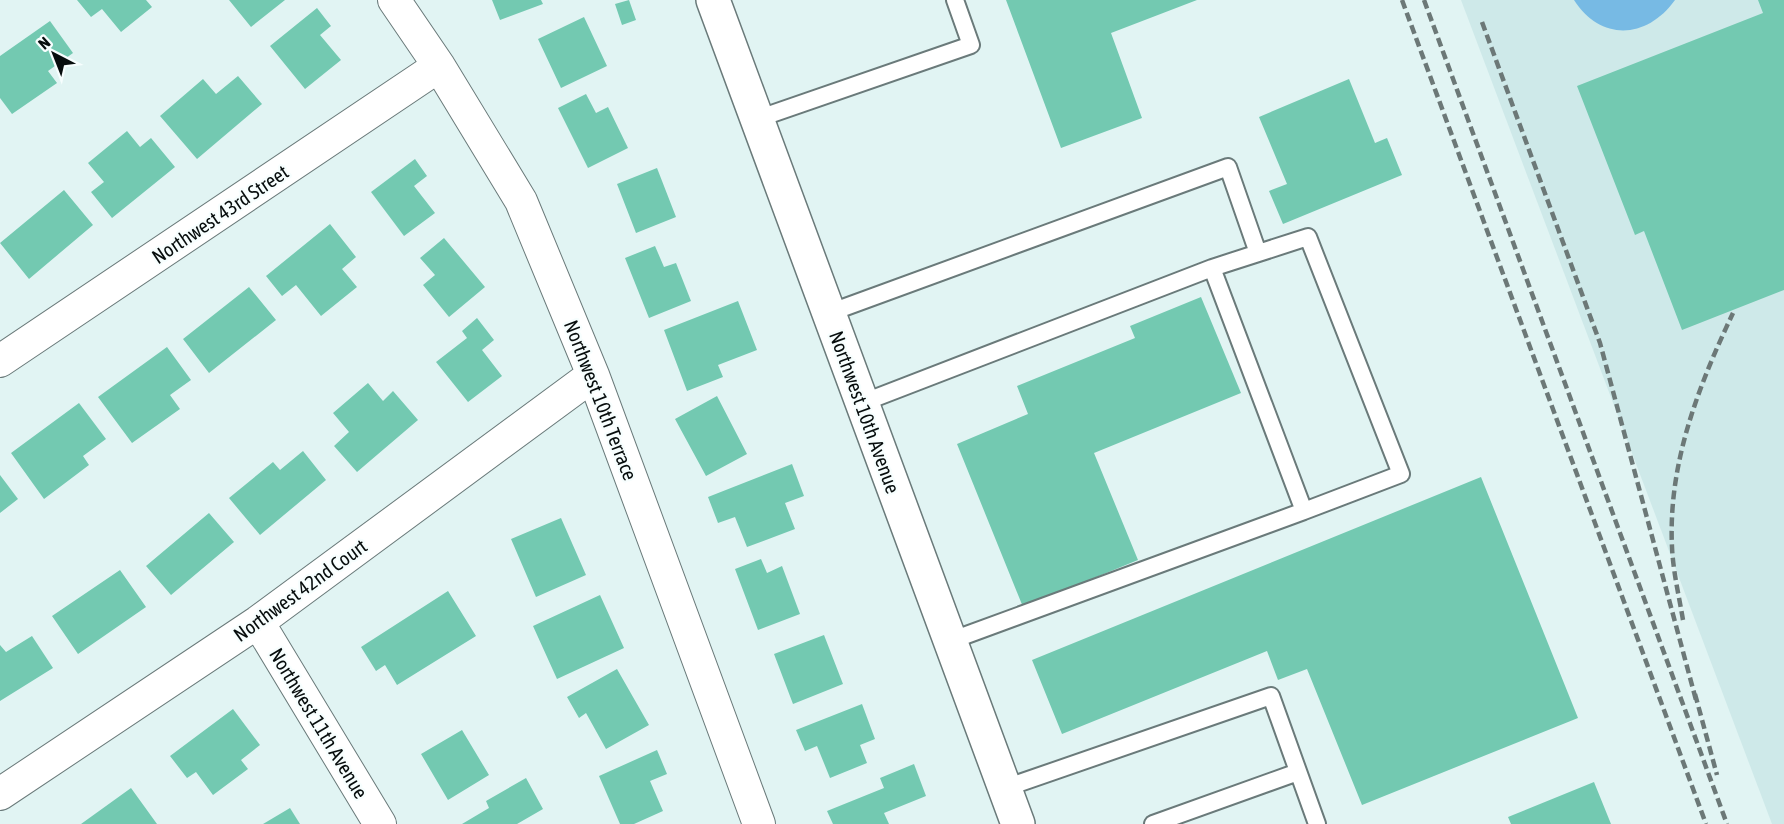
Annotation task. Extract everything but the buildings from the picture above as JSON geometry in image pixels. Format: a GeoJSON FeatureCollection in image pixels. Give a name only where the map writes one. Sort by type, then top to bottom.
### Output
{"type":"FeatureCollection","features":[{"type":"Feature","properties":{"kind":"street","name":"Northwest 10th Terrace"},"geometry":{"type":"LineString","coordinates":[[394,0],[439,66],[520,201],[593,375],[759,824]]}},
{"type":"Feature","properties":{"kind":"street","name":"Northwest 10th Avenue"},"geometry":{"type":"LineString","coordinates":[[713,0],[1018,824]]}},
{"type":"Feature","properties":{"kind":"street","name":"Northwest 43rd Street"},"geometry":{"type":"LineString","coordinates":[[0,361],[439,66]]}},
{"type":"Feature","properties":{"kind":"street","name":"Northwest 42nd Court"},"geometry":{"type":"LineString","coordinates":[[0,794],[258,622],[593,375]]}},
{"type":"Feature","properties":{"kind":"street","name":"Northwest 11th Avenue"},"geometry":{"type":"LineString","coordinates":[[258,622],[380,824]]}},
{"type":"Feature","properties":{"kind":"lane"},"geometry":{"type":"LineString","coordinates":[[757,119],[971,45],[955,0]]}},
{"type":"Feature","properties":{"kind":"lane"},"geometry":{"type":"LineString","coordinates":[[829,313],[1228,167],[1258,253]]}},
{"type":"Feature","properties":{"kind":"lane"},"geometry":{"type":"LineString","coordinates":[[862,403],[1212,268],[1308,237],[1401,474],[950,641]]}},
{"type":"Feature","properties":{"kind":"lane"},"geometry":{"type":"LineString","coordinates":[[1212,268],[1304,511]]}},
{"type":"Feature","properties":{"kind":"lane"},"geometry":{"type":"LineString","coordinates":[[1005,788],[1271,696],[1317,824]]}},
{"type":"Feature","properties":{"kind":"lane"},"geometry":{"type":"LineString","coordinates":[[1153,824],[1298,772]]}},
{"type":"Feature","properties":{"kind":"shaded area"},"geometry":{"type":"Polygon","coordinates":[[[1461,0],[1784,0],[1784,824],[1772,824],[1461,0]]]}},
{"type":"Feature","properties":{"kind":"water"},"geometry":{"type":"Polygon","coordinates":[[[1574,0],[1675,0],[1664,13],[1651,22],[1638,28],[1624,30],[1610,29],[1597,23],[1585,14],[1574,0]]]}},
{"type":"Feature","properties":{"kind":"railway"},"geometry":{"type":"LineString","coordinates":[[1402,0],[1706,824]]}},
{"type":"Feature","properties":{"kind":"railway"},"geometry":{"type":"LineString","coordinates":[[1424,0],[1727,824]]}},
{"type":"Feature","properties":{"kind":"railway"},"geometry":{"type":"LineString","coordinates":[[1482,22],[1600,343],[1696,700]]}},
{"type":"Feature","properties":{"kind":"railway"},"geometry":{"type":"LineString","coordinates":[[1683,620],[1672,547],[1675,486],[1680,456],[1697,398],[1733,313]]}},
{"type":"Feature","properties":{"kind":"railway"},"geometry":{"type":"LineString","coordinates":[[1695,694],[1717,775]]}}]}
